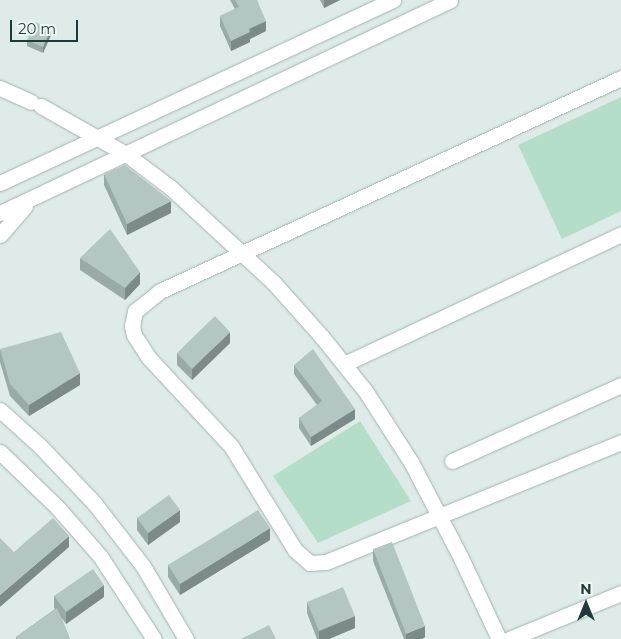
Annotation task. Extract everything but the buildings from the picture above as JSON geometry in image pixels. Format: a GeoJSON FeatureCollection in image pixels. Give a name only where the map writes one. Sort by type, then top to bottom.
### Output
{"type":"FeatureCollection","features":[{"type":"Feature","properties":{"kind":"street"},"geometry":{"type":"LineString","coordinates":[[0,183],[393,0]]}},
{"type":"Feature","properties":{"kind":"street"},"geometry":{"type":"LineString","coordinates":[[0,213],[450,0]]}},
{"type":"Feature","properties":{"kind":"street"},"geometry":{"type":"LineString","coordinates":[[621,78],[160,291],[142,303],[135,311],[132,326],[140,346],[231,446],[302,558],[318,564],[621,442]]}},
{"type":"Feature","properties":{"kind":"street"},"geometry":{"type":"LineString","coordinates":[[0,88],[36,104],[126,154],[192,205],[293,304],[344,364],[386,422],[441,516],[499,639]]}},
{"type":"Feature","properties":{"kind":"street"},"geometry":{"type":"LineString","coordinates":[[0,234],[36,196]]}},
{"type":"Feature","properties":{"kind":"street"},"geometry":{"type":"LineString","coordinates":[[344,364],[621,234]]}},
{"type":"Feature","properties":{"kind":"street"},"geometry":{"type":"LineString","coordinates":[[452,461],[621,385]]}},
{"type":"Feature","properties":{"kind":"street"},"geometry":{"type":"LineString","coordinates":[[0,410],[40,446],[95,504],[143,566],[186,639]]}},
{"type":"Feature","properties":{"kind":"street"},"geometry":{"type":"LineString","coordinates":[[0,452],[86,538],[117,580],[154,639]]}},
{"type":"Feature","properties":{"kind":"street"},"geometry":{"type":"LineString","coordinates":[[509,639],[621,593]]}},
{"type":"Feature","properties":{"kind":"green space"},"geometry":{"type":"Polygon","coordinates":[[[621,97],[621,211],[562,239],[518,145],[621,97]]]}},
{"type":"Feature","properties":{"kind":"green space"},"geometry":{"type":"Polygon","coordinates":[[[360,421],[411,501],[318,543],[273,476],[360,421]]]}}]}
